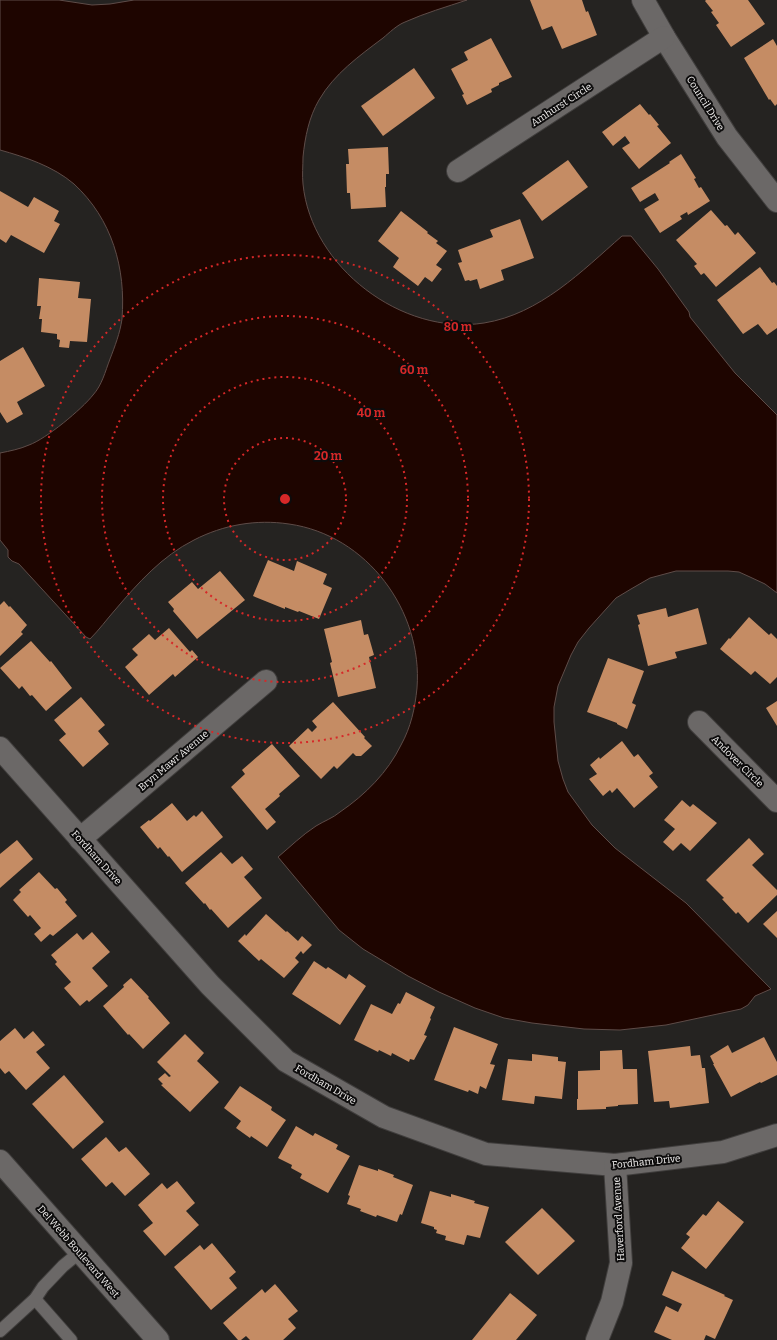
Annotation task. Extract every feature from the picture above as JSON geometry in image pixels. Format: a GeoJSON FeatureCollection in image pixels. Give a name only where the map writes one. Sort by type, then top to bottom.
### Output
{"type":"FeatureCollection","features":[{"type":"Feature","properties":{"kind":"street","name":"Council Drive"},"geometry":{"type":"LineString","coordinates":[[642,0],[727,137],[777,201]]}},
{"type":"Feature","properties":{"kind":"street","name":"Amhurst Circle"},"geometry":{"type":"LineString","coordinates":[[458,171],[664,37]]}},
{"type":"Feature","properties":{"kind":"street","name":"Bryn Mawr Avenue"},"geometry":{"type":"LineString","coordinates":[[80,839],[266,681]]}},
{"type":"Feature","properties":{"kind":"street","name":"Andover Circle"},"geometry":{"type":"LineString","coordinates":[[699,722],[777,801]]}},
{"type":"Feature","properties":{"kind":"street","name":"Fordham Drive"},"geometry":{"type":"LineString","coordinates":[[0,748],[210,984],[286,1061],[384,1117],[486,1154],[615,1165],[723,1152],[777,1135]]}},
{"type":"Feature","properties":{"kind":"street","name":"Del Webb Boulevard West"},"geometry":{"type":"LineString","coordinates":[[0,1161],[158,1340]]}},
{"type":"Feature","properties":{"kind":"street","name":"Haverford Avenue"},"geometry":{"type":"LineString","coordinates":[[597,1340],[612,1302],[621,1263],[615,1165]]}},
{"type":"Feature","properties":{"kind":"lane"},"geometry":{"type":"LineString","coordinates":[[0,1331],[35,1299],[43,1287],[63,1266],[80,1252]]}},
{"type":"Feature","properties":{"kind":"lane"},"geometry":{"type":"LineString","coordinates":[[35,1299],[71,1340]]}},
{"type":"Feature","properties":{"kind":"shaded area"},"geometry":{"type":"Polygon","coordinates":[[[0,0],[59,0],[92,5],[134,0],[467,0],[420,16],[399,25],[348,66],[325,91],[319,100],[308,127],[303,157],[303,184],[310,214],[323,243],[342,268],[366,290],[393,307],[422,318],[453,324],[484,323],[524,311],[542,301],[576,277],[622,236],[631,236],[658,269],[689,312],[690,317],[735,373],[777,415],[777,593],[765,584],[739,572],[676,571],[650,578],[616,598],[578,642],[558,686],[554,707],[558,761],[563,779],[568,792],[592,825],[615,848],[686,903],[771,989],[755,996],[748,1005],[741,1009],[666,1025],[620,1030],[584,1029],[532,1023],[504,1018],[475,1008],[439,992],[408,976],[363,949],[339,930],[278,857],[301,837],[319,824],[334,816],[358,798],[383,774],[396,755],[410,724],[414,710],[417,688],[416,659],[410,631],[400,605],[384,581],[365,560],[343,543],[317,531],[289,524],[264,522],[240,524],[216,530],[182,546],[161,562],[133,590],[90,639],[86,637],[19,564],[12,561],[8,557],[8,550],[0,540],[0,453],[15,450],[45,437],[88,401],[93,395],[103,378],[117,339],[122,319],[123,300],[119,263],[114,246],[98,213],[87,198],[74,184],[48,167],[0,150],[0,0]]]}},
{"type":"Feature","properties":{"kind":"building"},"geometry":{"type":"Polygon","coordinates":[[[530,0],[582,0],[597,35],[562,49],[552,26],[542,30],[530,0]]]}},
{"type":"Feature","properties":{"kind":"building"},"geometry":{"type":"Polygon","coordinates":[[[748,0],[765,24],[731,47],[716,25],[719,23],[711,12],[713,11],[705,1],[748,0]]]}},
{"type":"Feature","properties":{"kind":"building"},"geometry":{"type":"Polygon","coordinates":[[[491,38],[512,77],[499,83],[499,85],[491,89],[492,92],[467,105],[462,95],[464,94],[451,69],[468,60],[464,52],[491,38]]]}},
{"type":"Feature","properties":{"kind":"building"},"geometry":{"type":"Polygon","coordinates":[[[773,39],[777,46],[777,104],[775,106],[770,99],[769,100],[744,58],[773,39]]]}},
{"type":"Feature","properties":{"kind":"building"},"geometry":{"type":"Polygon","coordinates":[[[414,68],[435,98],[383,136],[361,106],[414,68]]]}},
{"type":"Feature","properties":{"kind":"building"},"geometry":{"type":"Polygon","coordinates":[[[640,104],[659,125],[657,126],[671,143],[639,169],[622,148],[630,143],[625,136],[613,146],[602,132],[640,104]]]}},
{"type":"Feature","properties":{"kind":"building"},"geometry":{"type":"Polygon","coordinates":[[[388,147],[389,174],[386,174],[386,207],[351,209],[350,193],[347,193],[346,164],[349,164],[348,149],[388,147]]]}},
{"type":"Feature","properties":{"kind":"building"},"geometry":{"type":"Polygon","coordinates":[[[681,154],[696,178],[694,179],[699,188],[701,187],[710,201],[688,215],[687,212],[680,216],[682,219],[660,233],[644,209],[659,200],[655,193],[640,202],[631,188],[670,163],[669,162],[681,154]]]}},
{"type":"Feature","properties":{"kind":"building"},"geometry":{"type":"Polygon","coordinates":[[[568,160],[588,187],[542,221],[522,193],[568,160]]]}},
{"type":"Feature","properties":{"kind":"building"},"geometry":{"type":"Polygon","coordinates":[[[0,191],[28,207],[34,197],[59,211],[54,221],[60,224],[44,253],[11,235],[6,243],[0,239],[0,191]]]}},
{"type":"Feature","properties":{"kind":"building"},"geometry":{"type":"Polygon","coordinates":[[[711,210],[735,235],[738,232],[756,253],[716,287],[704,273],[701,275],[694,266],[697,264],[676,240],[711,210]]]}},
{"type":"Feature","properties":{"kind":"building"},"geometry":{"type":"Polygon","coordinates":[[[401,211],[428,232],[427,233],[438,241],[436,243],[447,251],[436,265],[442,269],[432,282],[425,277],[418,286],[393,267],[399,258],[378,241],[401,211]]]}},
{"type":"Feature","properties":{"kind":"building"},"geometry":{"type":"Polygon","coordinates":[[[520,219],[534,258],[501,270],[504,280],[480,289],[477,279],[465,281],[458,263],[462,262],[458,250],[493,237],[490,230],[520,219]]]}},
{"type":"Feature","properties":{"kind":"building"},"geometry":{"type":"Polygon","coordinates":[[[760,267],[772,283],[774,282],[777,286],[777,328],[767,335],[758,324],[743,334],[717,300],[760,267]]]}},
{"type":"Feature","properties":{"kind":"building"},"geometry":{"type":"Polygon","coordinates":[[[39,278],[80,282],[78,298],[91,299],[87,342],[70,341],[69,348],[59,347],[60,340],[57,339],[57,334],[41,332],[42,319],[39,319],[41,306],[37,306],[39,278]]]}},
{"type":"Feature","properties":{"kind":"building"},"geometry":{"type":"Polygon","coordinates":[[[23,347],[45,386],[17,402],[23,414],[7,423],[0,412],[0,361],[23,347]]]}},
{"type":"Feature","properties":{"kind":"building"},"geometry":{"type":"Polygon","coordinates":[[[268,560],[294,571],[297,561],[327,574],[323,584],[332,588],[319,619],[299,611],[298,612],[285,607],[285,609],[253,596],[268,560]]]}},
{"type":"Feature","properties":{"kind":"building"},"geometry":{"type":"Polygon","coordinates":[[[220,571],[245,600],[197,639],[173,611],[174,609],[168,602],[192,582],[198,589],[220,571]]]}},
{"type":"Feature","properties":{"kind":"building"},"geometry":{"type":"Polygon","coordinates":[[[4,601],[27,625],[21,632],[23,634],[0,656],[0,605],[4,601]]]}},
{"type":"Feature","properties":{"kind":"building"},"geometry":{"type":"Polygon","coordinates":[[[666,608],[668,617],[698,608],[707,644],[675,652],[677,658],[648,666],[637,615],[666,608]]]}},
{"type":"Feature","properties":{"kind":"building"},"geometry":{"type":"Polygon","coordinates":[[[749,617],[769,635],[771,633],[777,639],[777,677],[770,684],[755,671],[751,675],[720,649],[749,617]]]}},
{"type":"Feature","properties":{"kind":"building"},"geometry":{"type":"Polygon","coordinates":[[[361,620],[364,635],[368,634],[374,655],[369,657],[376,688],[338,697],[324,629],[361,620]]]}},
{"type":"Feature","properties":{"kind":"building"},"geometry":{"type":"Polygon","coordinates":[[[169,628],[190,652],[192,650],[198,657],[175,677],[173,674],[149,695],[125,667],[138,655],[132,649],[149,634],[155,640],[169,628]]]}},
{"type":"Feature","properties":{"kind":"building"},"geometry":{"type":"Polygon","coordinates":[[[31,641],[50,662],[51,661],[72,688],[46,711],[22,686],[19,689],[0,668],[31,641]]]}},
{"type":"Feature","properties":{"kind":"building"},"geometry":{"type":"Polygon","coordinates":[[[608,658],[644,671],[632,703],[636,705],[627,729],[617,723],[587,712],[608,658]]]}},
{"type":"Feature","properties":{"kind":"building"},"geometry":{"type":"Polygon","coordinates":[[[81,697],[105,725],[98,731],[109,744],[83,767],[59,740],[66,734],[54,720],[81,697]]]}},
{"type":"Feature","properties":{"kind":"building"},"geometry":{"type":"Polygon","coordinates":[[[777,701],[777,726],[766,708],[777,701]]]}},
{"type":"Feature","properties":{"kind":"building"},"geometry":{"type":"Polygon","coordinates":[[[333,702],[372,746],[361,756],[356,756],[353,753],[337,769],[334,766],[321,779],[289,746],[308,728],[312,732],[317,727],[312,721],[333,702]]]}},
{"type":"Feature","properties":{"kind":"building"},"geometry":{"type":"Polygon","coordinates":[[[622,741],[634,757],[638,754],[653,773],[649,776],[658,787],[634,808],[617,788],[612,793],[610,790],[603,796],[589,779],[597,774],[590,765],[622,741]]]}},
{"type":"Feature","properties":{"kind":"building"},"geometry":{"type":"Polygon","coordinates":[[[272,744],[300,776],[279,794],[280,796],[265,809],[276,822],[267,830],[231,787],[245,774],[242,770],[272,744]]]}},
{"type":"Feature","properties":{"kind":"building"},"geometry":{"type":"Polygon","coordinates":[[[682,800],[690,807],[693,804],[717,823],[690,851],[681,843],[673,851],[663,842],[675,829],[664,820],[682,800]]]}},
{"type":"Feature","properties":{"kind":"building"},"geometry":{"type":"Polygon","coordinates":[[[172,803],[187,821],[194,815],[196,817],[202,811],[223,837],[182,872],[160,847],[158,849],[140,827],[172,803]]]}},
{"type":"Feature","properties":{"kind":"building"},"geometry":{"type":"Polygon","coordinates":[[[749,838],[764,854],[752,865],[777,890],[777,895],[748,923],[738,912],[736,914],[722,899],[724,898],[706,880],[749,838]]]}},
{"type":"Feature","properties":{"kind":"building"},"geometry":{"type":"Polygon","coordinates":[[[17,840],[33,859],[0,888],[0,854],[17,840]]]}},
{"type":"Feature","properties":{"kind":"building"},"geometry":{"type":"Polygon","coordinates":[[[221,852],[232,864],[242,856],[253,869],[244,877],[262,898],[228,928],[185,883],[221,852]]]}},
{"type":"Feature","properties":{"kind":"building"},"geometry":{"type":"Polygon","coordinates":[[[39,872],[55,889],[57,888],[67,900],[65,902],[77,916],[53,936],[50,934],[41,942],[34,934],[41,928],[30,915],[28,917],[13,900],[21,892],[19,890],[39,872]]]}},
{"type":"Feature","properties":{"kind":"building"},"geometry":{"type":"Polygon","coordinates":[[[777,911],[777,938],[763,924],[777,911]]]}},
{"type":"Feature","properties":{"kind":"building"},"geometry":{"type":"Polygon","coordinates":[[[266,914],[298,941],[302,936],[312,945],[303,954],[301,951],[295,958],[299,962],[284,978],[261,959],[259,961],[238,941],[245,934],[246,936],[266,914]]]}},
{"type":"Feature","properties":{"kind":"building"},"geometry":{"type":"Polygon","coordinates":[[[92,932],[110,952],[92,968],[108,986],[89,1002],[87,1000],[80,1006],[64,988],[71,982],[55,964],[57,962],[51,955],[77,933],[83,940],[92,932]]]}},
{"type":"Feature","properties":{"kind":"building"},"geometry":{"type":"Polygon","coordinates":[[[314,961],[326,969],[328,967],[346,979],[349,974],[366,986],[340,1025],[292,994],[314,961]]]}},
{"type":"Feature","properties":{"kind":"building"},"geometry":{"type":"Polygon","coordinates":[[[131,978],[170,1023],[143,1049],[129,1034],[128,1035],[103,1006],[124,987],[123,985],[131,978]]]}},
{"type":"Feature","properties":{"kind":"building"},"geometry":{"type":"Polygon","coordinates":[[[406,992],[435,1007],[424,1035],[427,1036],[414,1060],[410,1059],[409,1062],[392,1053],[391,1056],[379,1050],[378,1052],[354,1040],[371,1004],[392,1014],[398,1003],[400,1004],[406,992]]]}},
{"type":"Feature","properties":{"kind":"building"},"geometry":{"type":"Polygon","coordinates":[[[454,1027],[498,1044],[490,1064],[495,1065],[486,1089],[480,1086],[478,1094],[434,1080],[454,1027]]]}},
{"type":"Feature","properties":{"kind":"building"},"geometry":{"type":"Polygon","coordinates":[[[15,1028],[24,1039],[33,1031],[45,1045],[36,1052],[50,1068],[26,1090],[9,1071],[5,1074],[0,1068],[0,1041],[15,1028]]]}},
{"type":"Feature","properties":{"kind":"building"},"geometry":{"type":"Polygon","coordinates":[[[185,1034],[204,1053],[197,1061],[219,1082],[190,1112],[161,1085],[163,1084],[158,1079],[165,1073],[169,1077],[171,1076],[157,1062],[185,1034]]]}},
{"type":"Feature","properties":{"kind":"building"},"geometry":{"type":"Polygon","coordinates":[[[764,1037],[777,1062],[777,1075],[731,1097],[710,1056],[728,1045],[732,1053],[764,1037]]]}},
{"type":"Feature","properties":{"kind":"building"},"geometry":{"type":"Polygon","coordinates":[[[690,1046],[691,1056],[700,1055],[702,1068],[705,1068],[709,1103],[670,1108],[669,1101],[654,1102],[648,1051],[690,1046]]]}},
{"type":"Feature","properties":{"kind":"building"},"geometry":{"type":"Polygon","coordinates":[[[622,1050],[623,1069],[637,1069],[638,1104],[618,1105],[606,1107],[606,1109],[577,1110],[578,1071],[600,1070],[600,1051],[622,1050]]]}},
{"type":"Feature","properties":{"kind":"building"},"geometry":{"type":"Polygon","coordinates":[[[532,1054],[558,1057],[558,1061],[566,1062],[562,1099],[535,1096],[534,1104],[502,1100],[508,1059],[532,1061],[532,1054]]]}},
{"type":"Feature","properties":{"kind":"building"},"geometry":{"type":"Polygon","coordinates":[[[64,1075],[104,1122],[73,1149],[32,1104],[64,1075]]]}},
{"type":"Feature","properties":{"kind":"building"},"geometry":{"type":"Polygon","coordinates":[[[240,1086],[272,1107],[271,1110],[286,1120],[267,1147],[251,1136],[250,1138],[236,1128],[241,1121],[224,1108],[240,1086]]]}},
{"type":"Feature","properties":{"kind":"building"},"geometry":{"type":"Polygon","coordinates":[[[296,1126],[313,1136],[315,1133],[338,1145],[336,1149],[350,1156],[328,1193],[300,1178],[302,1174],[291,1168],[292,1165],[278,1158],[296,1126]]]}},
{"type":"Feature","properties":{"kind":"building"},"geometry":{"type":"Polygon","coordinates":[[[106,1137],[119,1152],[126,1147],[150,1174],[125,1196],[112,1182],[106,1187],[81,1159],[106,1137]]]}},
{"type":"Feature","properties":{"kind":"building"},"geometry":{"type":"Polygon","coordinates":[[[359,1165],[378,1171],[378,1169],[413,1185],[402,1215],[400,1214],[397,1222],[377,1215],[376,1217],[347,1204],[350,1196],[348,1195],[359,1165]]]}},
{"type":"Feature","properties":{"kind":"building"},"geometry":{"type":"Polygon","coordinates":[[[177,1181],[195,1203],[186,1211],[199,1225],[165,1256],[143,1231],[153,1223],[138,1205],[162,1183],[167,1189],[177,1181]]]}},
{"type":"Feature","properties":{"kind":"building"},"geometry":{"type":"Polygon","coordinates":[[[430,1191],[451,1197],[451,1194],[489,1207],[480,1238],[467,1235],[464,1245],[445,1240],[446,1236],[436,1233],[437,1230],[434,1229],[434,1227],[421,1223],[430,1191]]]}},
{"type":"Feature","properties":{"kind":"building"},"geometry":{"type":"Polygon","coordinates":[[[718,1201],[744,1222],[706,1269],[681,1248],[690,1237],[686,1234],[703,1214],[706,1216],[718,1201]]]}},
{"type":"Feature","properties":{"kind":"building"},"geometry":{"type":"Polygon","coordinates":[[[542,1208],[575,1241],[538,1275],[505,1242],[542,1208]]]}},
{"type":"Feature","properties":{"kind":"building"},"geometry":{"type":"Polygon","coordinates":[[[212,1243],[236,1272],[229,1278],[237,1288],[211,1310],[174,1267],[200,1245],[204,1250],[212,1243]]]}},
{"type":"Feature","properties":{"kind":"building"},"geometry":{"type":"Polygon","coordinates":[[[672,1271],[733,1300],[715,1339],[706,1335],[704,1340],[672,1340],[654,1332],[666,1306],[678,1312],[682,1304],[662,1295],[672,1271]]]}},
{"type":"Feature","properties":{"kind":"building"},"geometry":{"type":"Polygon","coordinates":[[[275,1284],[298,1311],[288,1319],[296,1328],[283,1340],[250,1340],[246,1336],[241,1340],[238,1340],[223,1323],[262,1289],[265,1293],[275,1284]]]}},
{"type":"Feature","properties":{"kind":"building"},"geometry":{"type":"Polygon","coordinates":[[[510,1293],[537,1315],[516,1340],[472,1340],[510,1293]]]}}]}
